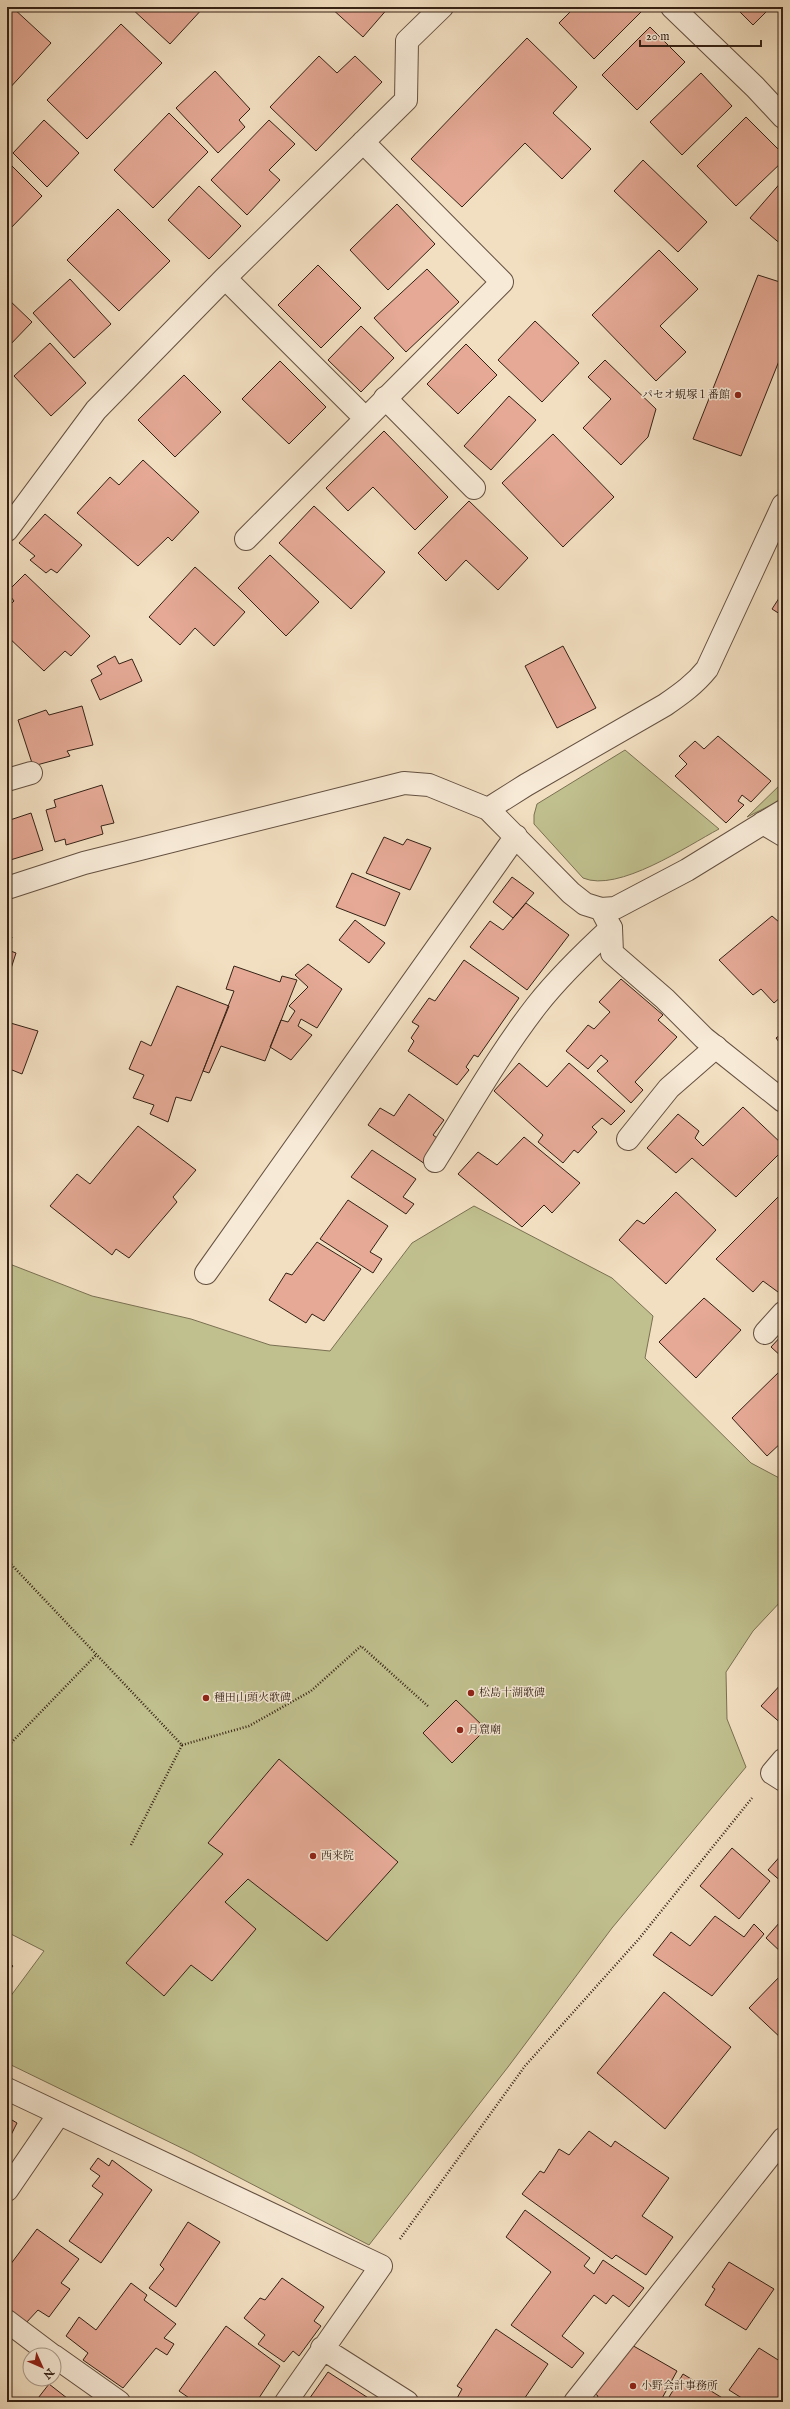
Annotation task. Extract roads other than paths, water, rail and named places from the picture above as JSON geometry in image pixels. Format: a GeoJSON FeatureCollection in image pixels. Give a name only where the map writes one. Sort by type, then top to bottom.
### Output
{"type":"FeatureCollection","features":[{"type":"Feature","properties":{"kind":"street"},"geometry":{"type":"LineString","coordinates":[[7,530],[96,410],[225,278],[406,100],[407,42],[442,7]]}},
{"type":"Feature","properties":{"kind":"street"},"geometry":{"type":"LineString","coordinates":[[672,7],[755,87],[783,117]]}},
{"type":"Feature","properties":{"kind":"street"},"geometry":{"type":"LineString","coordinates":[[246,539],[502,282],[363,142]]}},
{"type":"Feature","properties":{"kind":"street"},"geometry":{"type":"LineString","coordinates":[[225,278],[365,418]]}},
{"type":"Feature","properties":{"kind":"street"},"geometry":{"type":"LineString","coordinates":[[385,398],[474,488]]}},
{"type":"Feature","properties":{"kind":"street"},"geometry":{"type":"LineString","coordinates":[[488,808],[665,705],[684,692],[699,679],[710,662],[783,505]]}},
{"type":"Feature","properties":{"kind":"street"},"geometry":{"type":"LineString","coordinates":[[7,780],[31,773]]}},
{"type":"Feature","properties":{"kind":"street"},"geometry":{"type":"LineString","coordinates":[[7,888],[84,863],[404,783],[429,785],[488,808],[571,893],[585,904],[601,909],[615,908],[687,870],[783,811]]}},
{"type":"Feature","properties":{"kind":"street"},"geometry":{"type":"LineString","coordinates":[[763,823],[783,835]]}},
{"type":"Feature","properties":{"kind":"street"},"geometry":{"type":"LineString","coordinates":[[206,1273],[516,836]]}},
{"type":"Feature","properties":{"kind":"street"},"geometry":{"type":"LineString","coordinates":[[601,909],[611,928],[612,953],[716,1046],[783,1100]]}},
{"type":"Feature","properties":{"kind":"street"},"geometry":{"type":"LineString","coordinates":[[435,1161],[491,1072],[537,1005],[579,958],[611,928]]}},
{"type":"Feature","properties":{"kind":"street"},"geometry":{"type":"LineString","coordinates":[[628,1139],[649,1110],[669,1088],[716,1046]]}},
{"type":"Feature","properties":{"kind":"street"},"geometry":{"type":"LineString","coordinates":[[765,1333],[783,1313]]}},
{"type":"Feature","properties":{"kind":"street"},"geometry":{"type":"LineString","coordinates":[[7,2089],[381,2266],[322,2348],[286,2402]]}},
{"type":"Feature","properties":{"kind":"street"},"geometry":{"type":"LineString","coordinates":[[7,2190],[59,2114]]}},
{"type":"Feature","properties":{"kind":"street"},"geometry":{"type":"LineString","coordinates":[[575,2402],[783,2139]]}},
{"type":"Feature","properties":{"kind":"street"},"geometry":{"type":"LineString","coordinates":[[7,2321],[41,2347]]}},
{"type":"Feature","properties":{"kind":"street"},"geometry":{"type":"LineString","coordinates":[[322,2348],[407,2402]]}},
{"type":"Feature","properties":{"kind":"street"},"geometry":{"type":"LineString","coordinates":[[62,2362],[119,2402]]}},
{"type":"Feature","properties":{"kind":"place","name":"パセオ蜆塚１番館"},"geometry":{"type":"Point","coordinates":[738,395]}},
{"type":"Feature","properties":{"kind":"place","name":"松島十湖歌碑"},"geometry":{"type":"Point","coordinates":[471,1693]}},
{"type":"Feature","properties":{"kind":"place","name":"種田山頭火歌碑"},"geometry":{"type":"Point","coordinates":[206,1698]}},
{"type":"Feature","properties":{"kind":"place","name":"月窟廟"},"geometry":{"type":"Point","coordinates":[460,1730]}},
{"type":"Feature","properties":{"kind":"place","name":"西来院"},"geometry":{"type":"Point","coordinates":[313,1856]}},
{"type":"Feature","properties":{"kind":"place","name":"小野会計事務所"},"geometry":{"type":"Point","coordinates":[633,2386]}}]}
